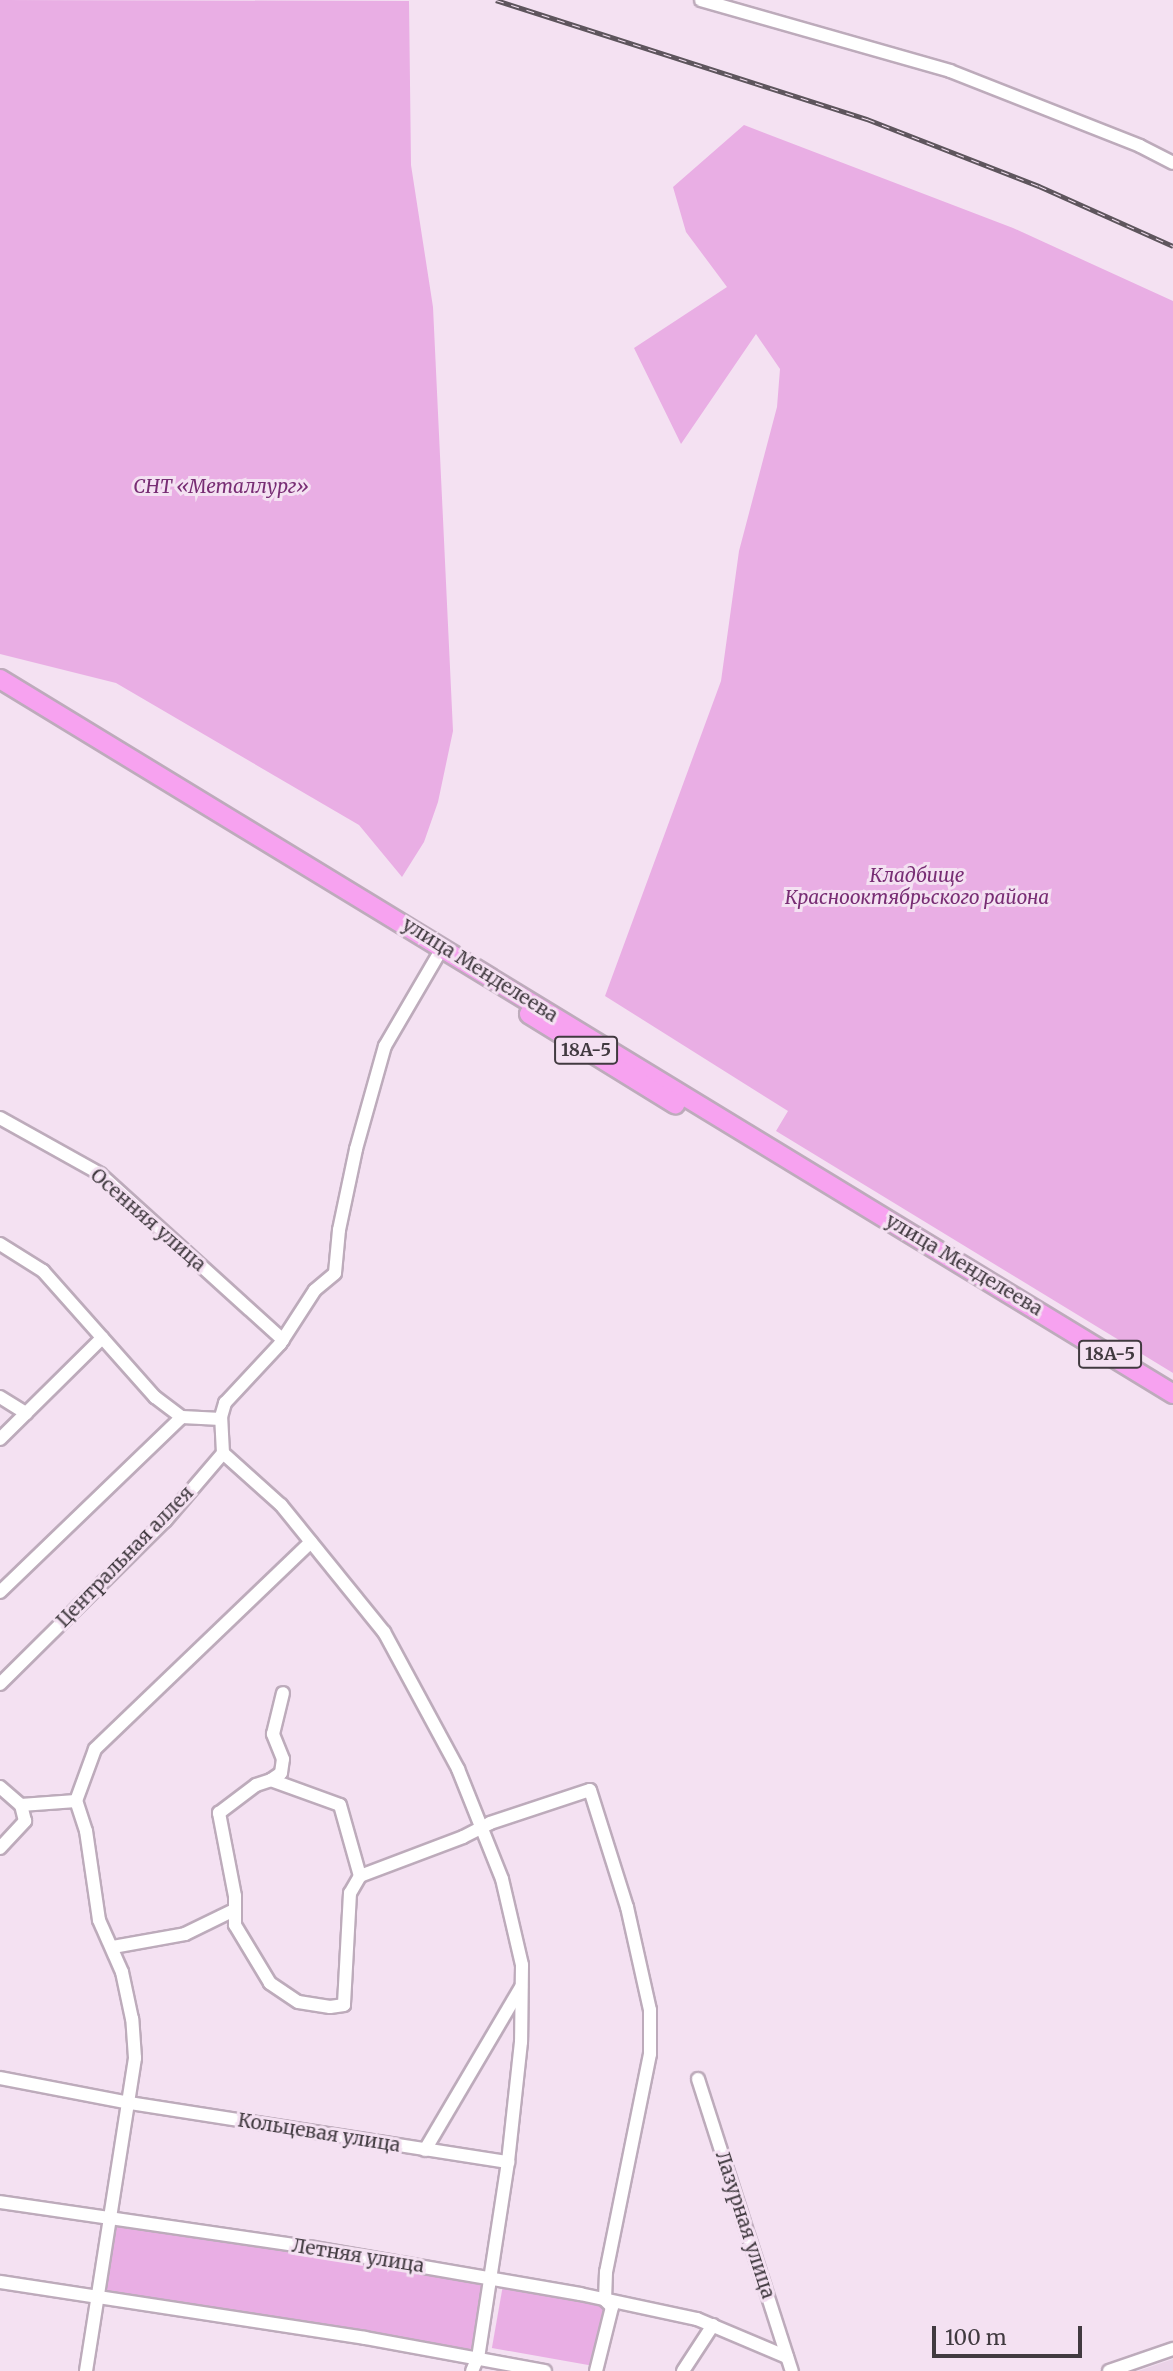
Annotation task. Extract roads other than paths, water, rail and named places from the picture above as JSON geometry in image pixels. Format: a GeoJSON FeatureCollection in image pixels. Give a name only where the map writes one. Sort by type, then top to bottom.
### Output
{"type":"FeatureCollection","features":[{"type":"Feature","properties":{"kind":"highway","name":"улица Менделеева"},"geometry":{"type":"LineString","coordinates":[[0,679],[1173,1394]]}},
{"type":"Feature","properties":{"kind":"highway","name":"улица Менделеева"},"geometry":{"type":"LineString","coordinates":[[0,692],[1173,1406]]}},
{"type":"Feature","properties":{"kind":"street"},"geometry":{"type":"LineString","coordinates":[[701,0],[950,71],[1140,146],[1173,163]]}},
{"type":"Feature","properties":{"kind":"street"},"geometry":{"type":"LineString","coordinates":[[437,957],[385,1046],[356,1149],[339,1230],[335,1273],[315,1290],[283,1340],[225,1403],[221,1419],[223,1453],[281,1505],[384,1632],[442,1735],[502,1879],[522,1965],[522,2042],[508,2162],[478,2357],[472,2371]]}},
{"type":"Feature","properties":{"kind":"street","name":"Осенняя улица"},"geometry":{"type":"LineString","coordinates":[[0,1118],[100,1174],[283,1340]]}},
{"type":"Feature","properties":{"kind":"street"},"geometry":{"type":"LineString","coordinates":[[0,1244],[43,1271],[88,1318],[102,1338],[155,1397],[182,1417],[221,1419]]}},
{"type":"Feature","properties":{"kind":"street"},"geometry":{"type":"LineString","coordinates":[[0,1438],[102,1338]]}},
{"type":"Feature","properties":{"kind":"street"},"geometry":{"type":"LineString","coordinates":[[0,1397],[26,1413]]}},
{"type":"Feature","properties":{"kind":"street"},"geometry":{"type":"LineString","coordinates":[[0,1592],[182,1417]]}},
{"type":"Feature","properties":{"kind":"street","name":"Центральная аллея"},"geometry":{"type":"LineString","coordinates":[[0,1684],[165,1521],[223,1453]]}},
{"type":"Feature","properties":{"kind":"street"},"geometry":{"type":"LineString","coordinates":[[86,2371],[135,2058],[132,2019],[113,1947],[99,1920],[86,1831],[76,1801],[94,1749],[311,1542]]}},
{"type":"Feature","properties":{"kind":"street"},"geometry":{"type":"LineString","coordinates":[[283,1693],[273,1734],[283,1759],[281,1773],[256,1785],[219,1813],[235,1896],[236,1925],[270,1983],[298,2002],[330,2007],[344,2005],[350,1893],[360,1876],[590,1790],[628,1907],[650,2010],[650,2054],[606,2272],[605,2300],[612,2307],[596,2371]]}},
{"type":"Feature","properties":{"kind":"street"},"geometry":{"type":"LineString","coordinates":[[271,1780],[340,1805],[360,1876]]}},
{"type":"Feature","properties":{"kind":"street"},"geometry":{"type":"LineString","coordinates":[[0,1787],[21,1805],[25,1821],[0,1848]]}},
{"type":"Feature","properties":{"kind":"street"},"geometry":{"type":"LineString","coordinates":[[21,1805],[76,1801]]}},
{"type":"Feature","properties":{"kind":"street"},"geometry":{"type":"LineString","coordinates":[[113,1947],[185,1934],[234,1910]]}},
{"type":"Feature","properties":{"kind":"street"},"geometry":{"type":"LineString","coordinates":[[425,2150],[522,1986]]}},
{"type":"Feature","properties":{"kind":"street","name":"Кольцевая улица"},"geometry":{"type":"LineString","coordinates":[[1,2076],[130,2103],[508,2162]]}},
{"type":"Feature","properties":{"kind":"street","name":"Лазурная улица"},"geometry":{"type":"LineString","coordinates":[[698,2079],[792,2371]]}},
{"type":"Feature","properties":{"kind":"street","name":"Летняя улица"},"geometry":{"type":"LineString","coordinates":[[0,2202],[314,2248],[605,2300],[713,2325],[787,2357]]}},
{"type":"Feature","properties":{"kind":"street"},"geometry":{"type":"LineString","coordinates":[[0,2282],[478,2357],[545,2371]]}},
{"type":"Feature","properties":{"kind":"street"},"geometry":{"type":"LineString","coordinates":[[683,2371],[713,2325]]}},
{"type":"Feature","properties":{"kind":"street"},"geometry":{"type":"LineString","coordinates":[[1109,2371],[1173,2349]]}},
{"type":"Feature","properties":{"kind":"railway"},"geometry":{"type":"LineString","coordinates":[[496,0],[867,119],[1039,186],[1173,246]]}},
{"type":"Feature","properties":{"kind":"park label","name":"СНТ «Металлург»"},"geometry":{"type":"Point","coordinates":[221,487]}},
{"type":"Feature","properties":{"kind":"park label","name":"Кладбище Краснооктябрьского района"},"geometry":{"type":"Point","coordinates":[917,887]}}]}
